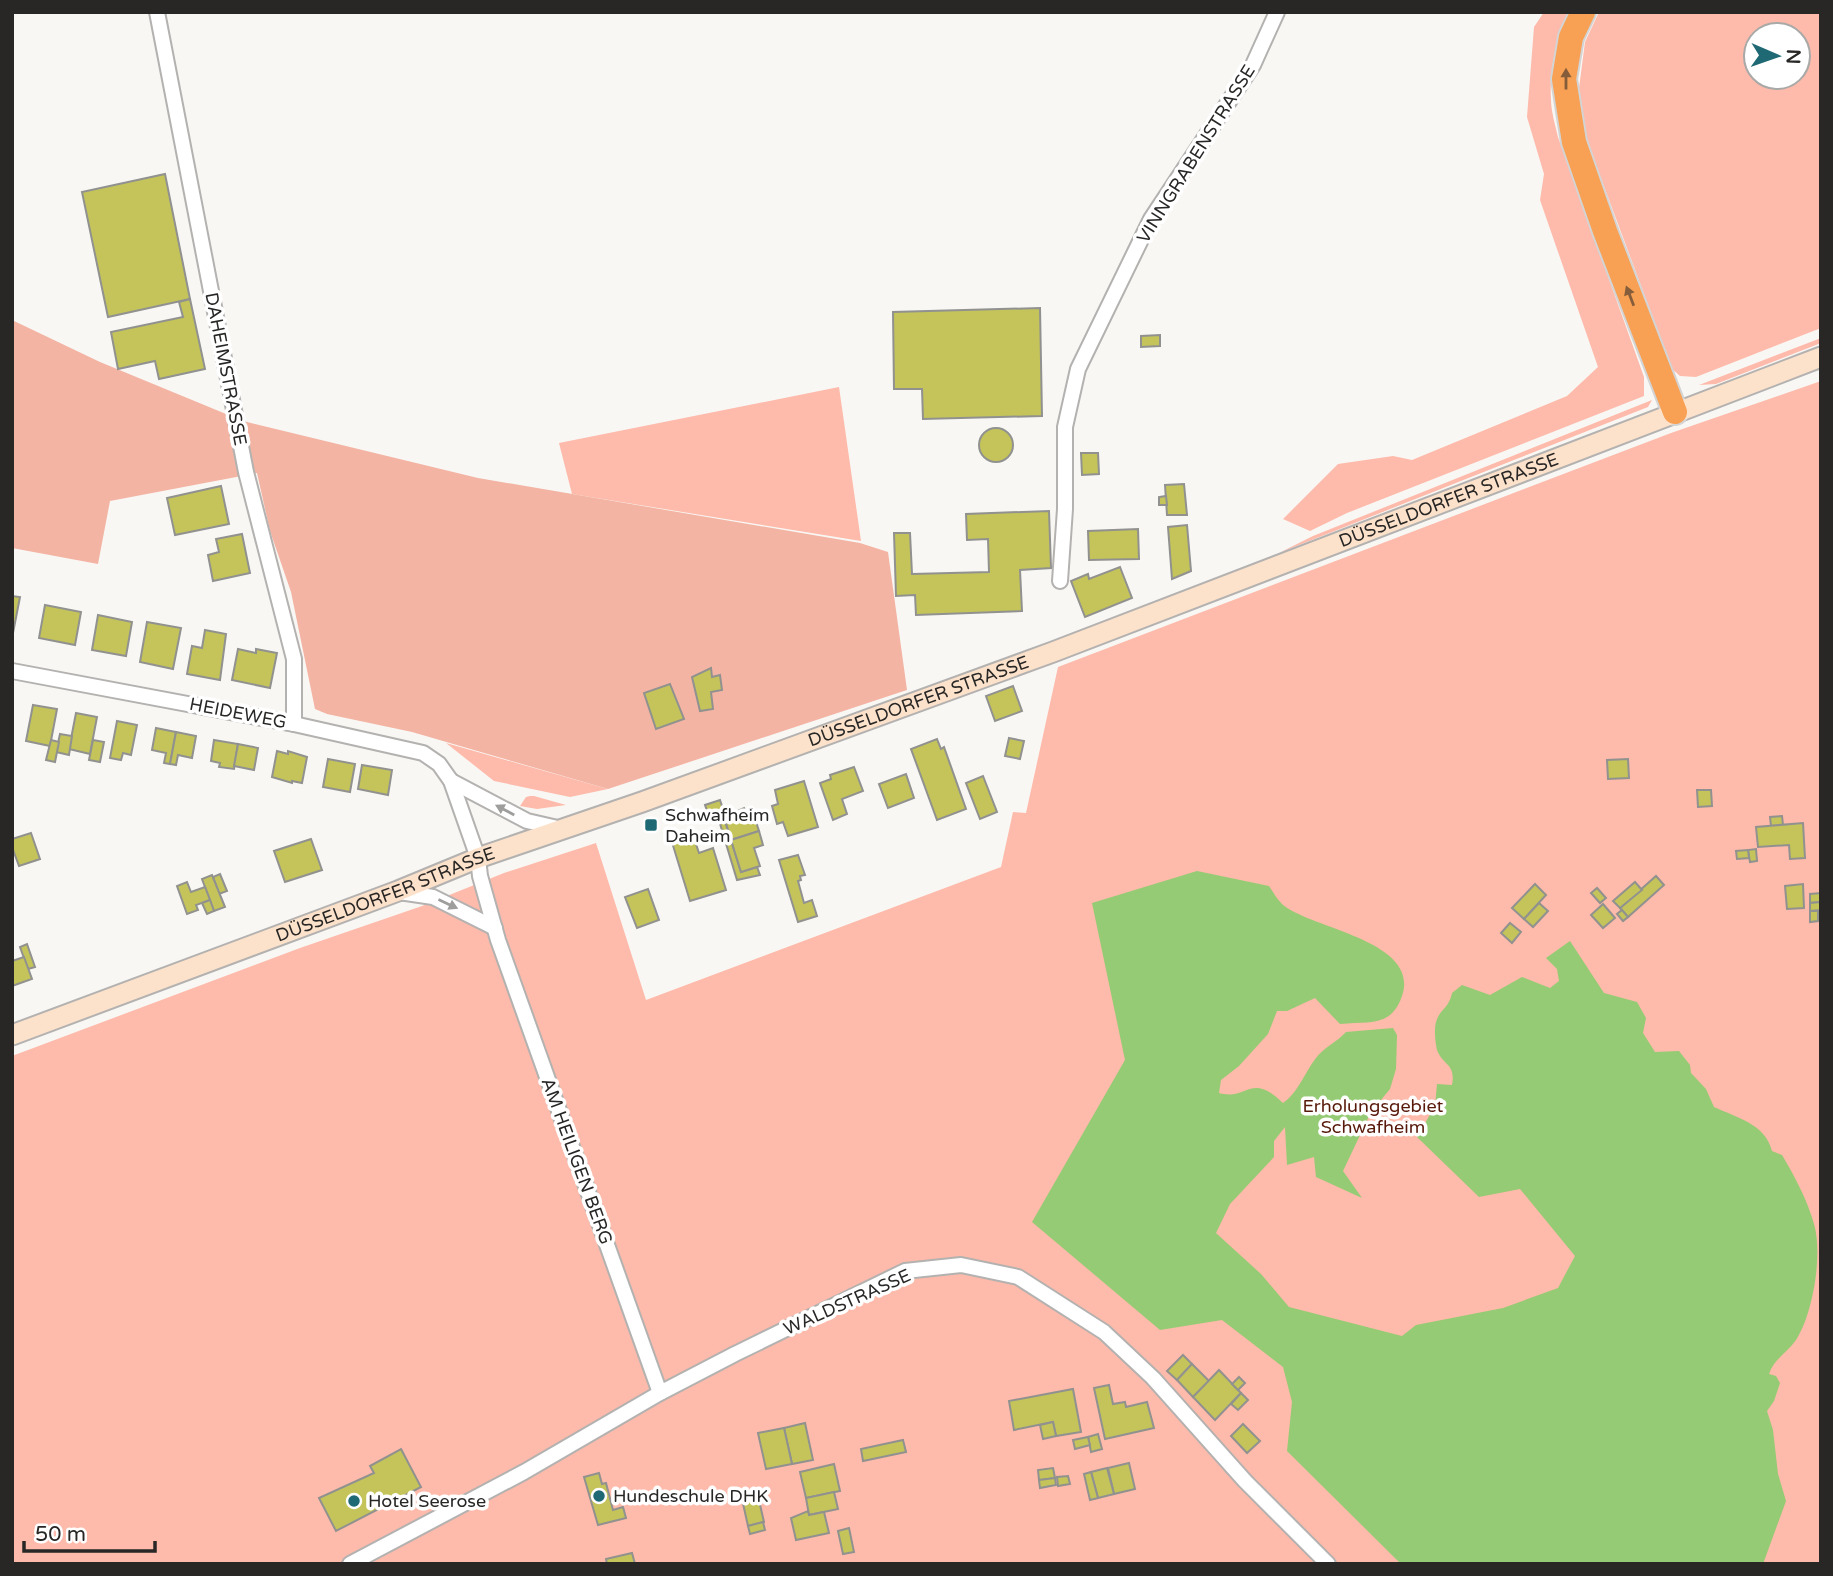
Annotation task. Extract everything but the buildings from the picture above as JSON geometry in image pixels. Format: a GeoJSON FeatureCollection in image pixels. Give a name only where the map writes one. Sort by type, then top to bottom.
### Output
{"type":"FeatureCollection","features":[{"type":"Feature","properties":{"kind":"highway"},"geometry":{"type":"LineString","coordinates":[[1583,12],[1571,37],[1564,79],[1574,142],[1605,231],[1675,412]]}},
{"type":"Feature","properties":{"kind":"main road","name":"DÜSSELDORFER STRASSE"},"geometry":{"type":"LineString","coordinates":[[12,1035],[478,859],[1053,652],[1821,357]]}},
{"type":"Feature","properties":{"kind":"street","name":"DAHEIMSTRASSE"},"geometry":{"type":"LineString","coordinates":[[157,12],[246,472],[294,659],[294,724]]}},
{"type":"Feature","properties":{"kind":"street","name":"VINNGRABENSTRASSE"},"geometry":{"type":"LineString","coordinates":[[1060,580],[1065,509],[1065,427],[1078,369],[1151,219],[1253,65],[1277,12]]}},
{"type":"Feature","properties":{"kind":"street","name":"HEIDEWEG"},"geometry":{"type":"LineString","coordinates":[[12,671],[294,724],[423,752],[439,764],[451,780],[478,859]]}},
{"type":"Feature","properties":{"kind":"street","name":"HEIDEWEG"},"geometry":{"type":"LineString","coordinates":[[451,780],[527,821],[563,829]]}},
{"type":"Feature","properties":{"kind":"street","name":"AM HEILIGEN BERG"},"geometry":{"type":"LineString","coordinates":[[478,859],[480,876],[495,928],[660,1394]]}},
{"type":"Feature","properties":{"kind":"street"},"geometry":{"type":"LineString","coordinates":[[398,891],[433,897],[495,928]]}},
{"type":"Feature","properties":{"kind":"street","name":"WALDSTRASSE"},"geometry":{"type":"LineString","coordinates":[[350,1564],[524,1472],[734,1354],[905,1271],[961,1265],[1018,1277],[1104,1332],[1153,1378],[1245,1481],[1328,1564]]}},
{"type":"Feature","properties":{"kind":"green space"},"geometry":{"type":"Polygon","coordinates":[[[1544,12],[1569,12],[1560,32],[1552,66],[1552,113],[1558,137],[1644,377],[1644,396],[1347,513],[1310,531],[1283,519],[1338,464],[1393,456],[1412,460],[1567,396],[1598,367],[1540,200],[1544,174],[1527,117],[1534,27],[1544,12]]]}},
{"type":"Feature","properties":{"kind":"green space"},"geometry":{"type":"Polygon","coordinates":[[[1599,12],[1821,12],[1821,328],[1696,377],[1680,376],[1672,369],[1586,138],[1579,88],[1585,42],[1599,12]]]}},
{"type":"Feature","properties":{"kind":"green space"},"geometry":{"type":"Polygon","coordinates":[[[1821,338],[1821,343],[1716,384],[1699,385],[1821,338]]]}},
{"type":"Feature","properties":{"kind":"green space","name":"Erholungsgebiet Schwafheim"},"geometry":{"type":"Polygon","coordinates":[[[1821,381],[1821,1564],[12,1564],[12,1056],[300,948],[422,906],[504,873],[596,843],[646,1000],[1001,867],[1013,812],[1026,813],[1058,667],[1671,433],[1821,381]]]}},
{"type":"Feature","properties":{"kind":"green space"},"geometry":{"type":"Polygon","coordinates":[[[839,387],[861,541],[572,494],[559,443],[839,387]]]}},
{"type":"Feature","properties":{"kind":"green space"},"geometry":{"type":"Polygon","coordinates":[[[1652,400],[1648,407],[1279,553],[1313,536],[1652,400]]]}},
{"type":"Feature","properties":{"kind":"green space"},"geometry":{"type":"Polygon","coordinates":[[[446,743],[608,789],[570,797],[494,781],[446,743]]]}},
{"type":"Feature","properties":{"kind":"green space"},"geometry":{"type":"Polygon","coordinates":[[[534,796],[566,805],[537,809],[520,806],[526,797],[534,796]]]}},
{"type":"Feature","properties":{"kind":"shaded area"},"geometry":{"type":"Polygon","coordinates":[[[12,320],[100,362],[243,421],[478,478],[860,543],[888,552],[907,690],[608,789],[412,732],[327,714],[315,709],[291,592],[270,531],[257,473],[110,501],[98,564],[12,548],[12,320]]]}},
{"type":"Feature","properties":{"kind":"shaded area"},"geometry":{"type":"Polygon","coordinates":[[[1197,871],[1269,886],[1282,904],[1296,913],[1360,938],[1380,949],[1395,962],[1403,977],[1402,996],[1397,1006],[1392,1013],[1378,1021],[1340,1024],[1315,998],[1287,1011],[1277,1011],[1268,1034],[1239,1066],[1221,1080],[1219,1093],[1263,1089],[1283,1103],[1297,1088],[1319,1054],[1346,1032],[1393,1028],[1397,1035],[1396,1069],[1390,1089],[1371,1112],[1343,1171],[1362,1198],[1316,1177],[1314,1157],[1287,1165],[1285,1127],[1274,1141],[1274,1157],[1230,1204],[1216,1233],[1261,1274],[1289,1307],[1402,1336],[1416,1325],[1503,1308],[1558,1288],[1575,1256],[1520,1189],[1479,1197],[1417,1137],[1435,1106],[1437,1084],[1452,1085],[1451,1068],[1437,1050],[1435,1025],[1452,993],[1462,985],[1490,995],[1522,977],[1550,988],[1559,981],[1557,969],[1546,958],[1570,941],[1604,993],[1637,1002],[1646,1018],[1643,1033],[1655,1052],[1679,1051],[1690,1065],[1691,1073],[1706,1089],[1714,1107],[1757,1128],[1772,1151],[1782,1155],[1800,1188],[1814,1224],[1817,1267],[1812,1300],[1802,1329],[1769,1374],[1776,1376],[1780,1383],[1774,1401],[1767,1411],[1773,1430],[1778,1474],[1786,1501],[1763,1564],[1401,1564],[1287,1451],[1292,1402],[1283,1367],[1222,1320],[1160,1330],[1032,1222],[1125,1060],[1092,903],[1197,871]]]}},
{"type":"Feature","properties":{"kind":"place","name":"Schwafheim Daheim"},"geometry":{"type":"Point","coordinates":[651,825]}},
{"type":"Feature","properties":{"kind":"place","name":"Hundeschule DHK"},"geometry":{"type":"Point","coordinates":[599,1496]}},
{"type":"Feature","properties":{"kind":"place","name":"Hotel Seerose"},"geometry":{"type":"Point","coordinates":[354,1501]}}]}
